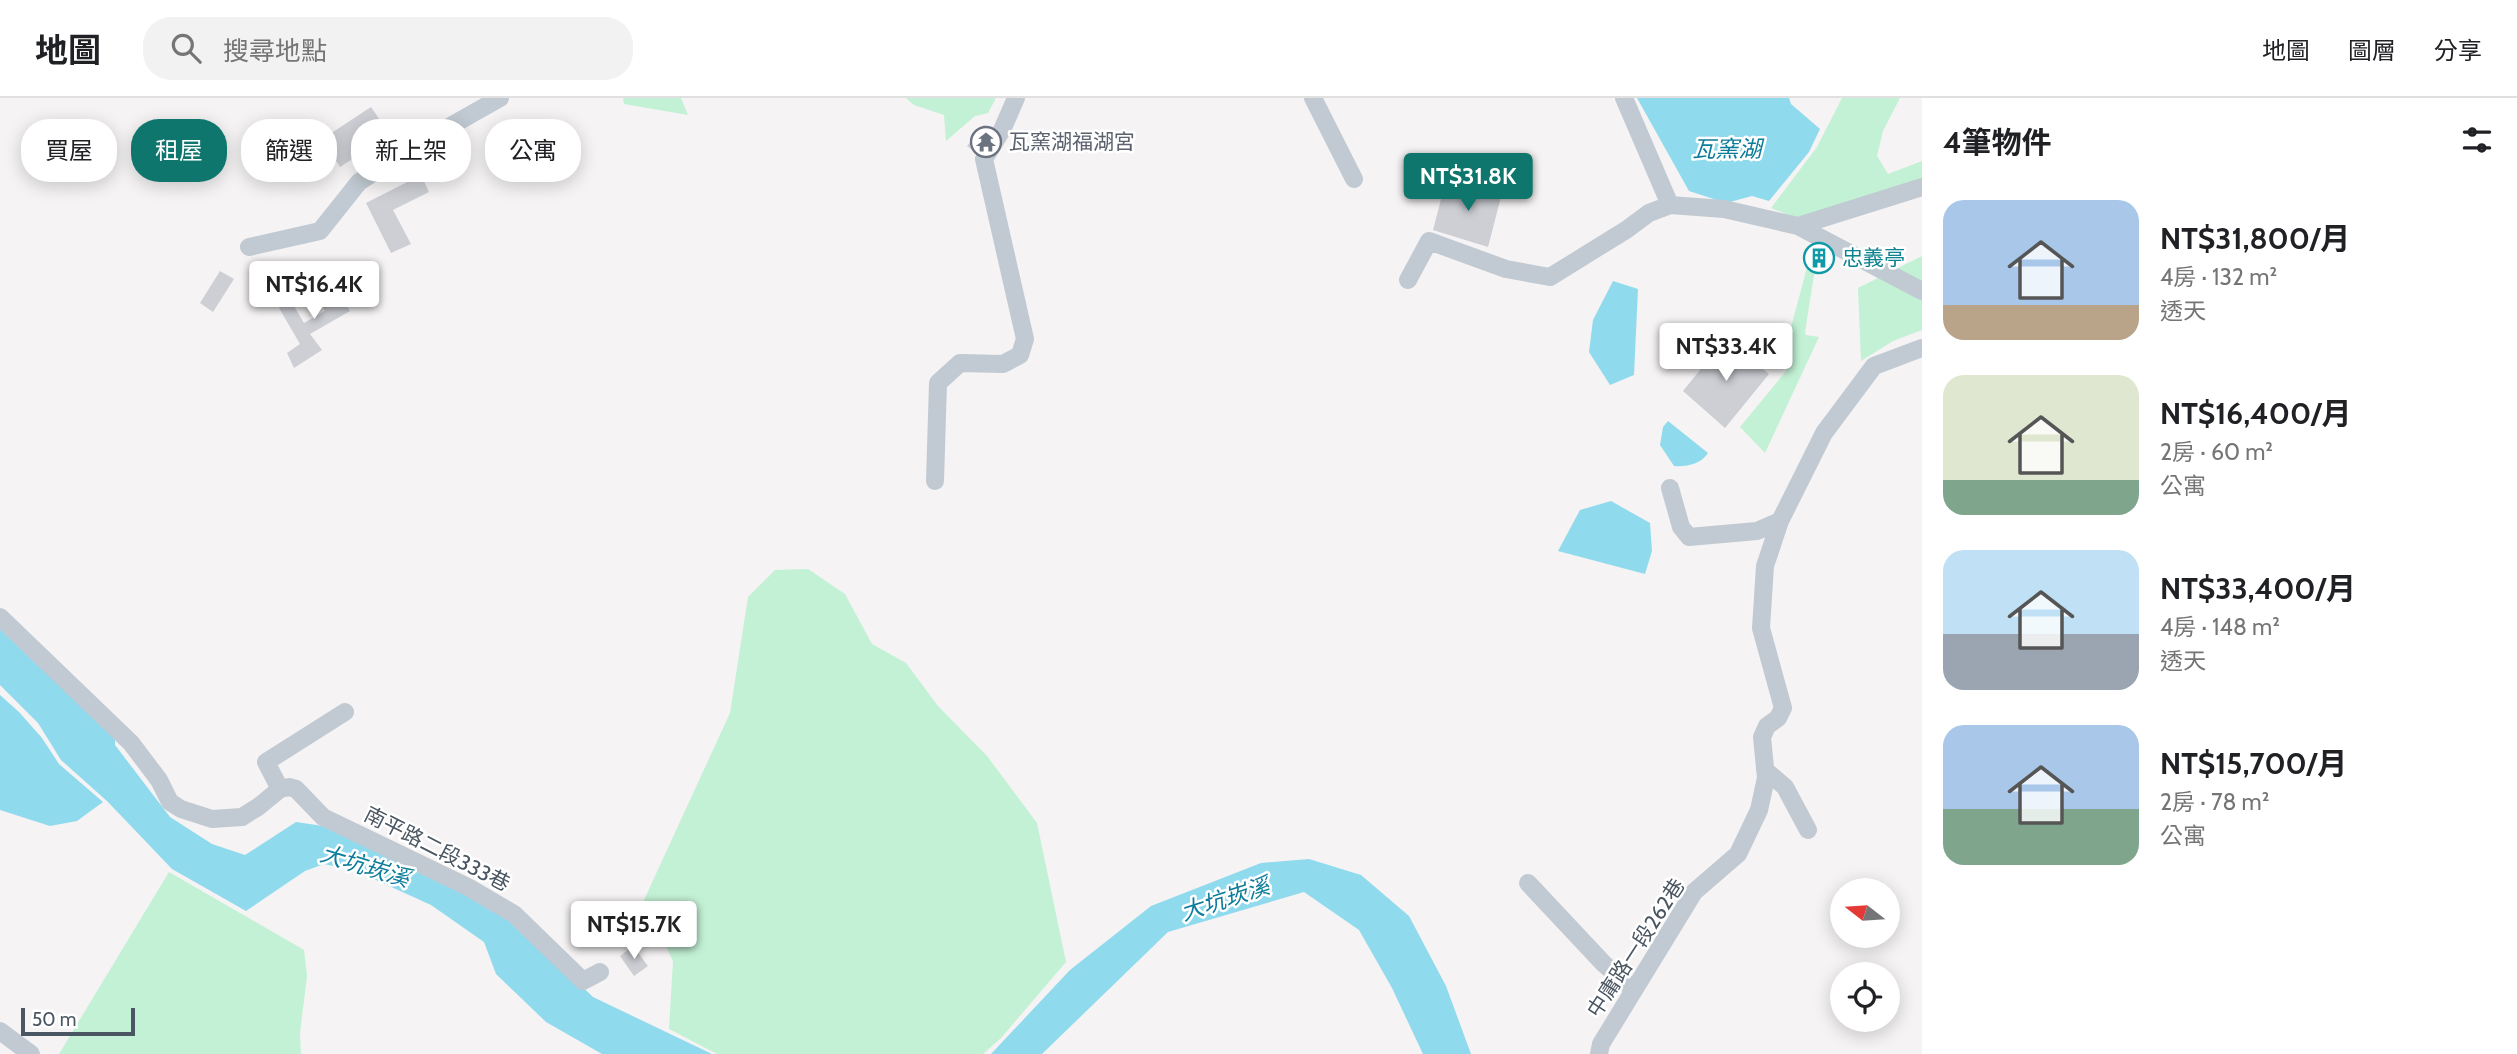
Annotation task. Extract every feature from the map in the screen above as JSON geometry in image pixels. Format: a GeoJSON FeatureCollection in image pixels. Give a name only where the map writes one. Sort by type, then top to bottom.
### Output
{"type":"FeatureCollection","features":[{"type":"Feature","properties":{"kind":"street"},"geometry":{"type":"LineString","coordinates":[[249,247],[320,231],[359,182],[417,145],[500,98]]}},
{"type":"Feature","properties":{"kind":"street"},"geometry":{"type":"LineString","coordinates":[[935,481],[938,383],[960,363],[1003,363],[1020,355],[1025,339],[984,159],[1002,130],[1016,98]]}},
{"type":"Feature","properties":{"kind":"street"},"geometry":{"type":"LineString","coordinates":[[1313,98],[1354,179]]}},
{"type":"Feature","properties":{"kind":"street"},"geometry":{"type":"LineString","coordinates":[[1624,98],[1670,205]]}},
{"type":"Feature","properties":{"kind":"street"},"geometry":{"type":"LineString","coordinates":[[1798,226],[1922,187]]}},
{"type":"Feature","properties":{"kind":"street"},"geometry":{"type":"LineString","coordinates":[[1408,280],[1429,241],[1506,269],[1550,277],[1649,213],[1670,205],[1724,209],[1798,226],[1922,292]]}},
{"type":"Feature","properties":{"kind":"street","name":"中庸路一段262巷"},"geometry":{"type":"LineString","coordinates":[[1599,1054],[1601,1044],[1694,892],[1738,853],[1759,810],[1766,778],[1762,737],[1767,726],[1778,718],[1783,708],[1762,628],[1765,566],[1780,521],[1824,433],[1874,366],[1922,348]]}},
{"type":"Feature","properties":{"kind":"street"},"geometry":{"type":"LineString","coordinates":[[1670,488],[1681,527],[1689,537],[1757,531],[1780,521]]}},
{"type":"Feature","properties":{"kind":"street"},"geometry":{"type":"LineString","coordinates":[[0,617],[131,743],[159,780],[170,802],[181,809],[212,819],[242,817],[258,807],[280,789],[266,762],[345,712]]}},
{"type":"Feature","properties":{"kind":"street"},"geometry":{"type":"LineString","coordinates":[[1765,770],[1785,787],[1808,830]]}},
{"type":"Feature","properties":{"kind":"street","name":"南平路二段333巷"},"geometry":{"type":"LineString","coordinates":[[280,789],[296,789],[323,817],[468,887],[514,914],[583,981],[600,972]]}},
{"type":"Feature","properties":{"kind":"street"},"geometry":{"type":"LineString","coordinates":[[1528,883],[1604,964],[1634,990]]}},
{"type":"Feature","properties":{"kind":"street"},"geometry":{"type":"LineString","coordinates":[[0,1031],[22,1051]]}},
{"type":"Feature","properties":{"kind":"green space"},"geometry":{"type":"Polygon","coordinates":[[[623,98],[681,98],[688,115],[624,104],[623,98]]]}},
{"type":"Feature","properties":{"kind":"green space"},"geometry":{"type":"Polygon","coordinates":[[[906,98],[996,98],[988,113],[975,116],[946,141],[944,115],[914,105],[906,98]]]}},
{"type":"Feature","properties":{"kind":"green space"},"geometry":{"type":"Polygon","coordinates":[[[1842,98],[1900,98],[1883,131],[1877,156],[1888,174],[1922,161],[1922,181],[1798,219],[1771,208],[1817,147],[1842,98]]]}},
{"type":"Feature","properties":{"kind":"green space"},"geometry":{"type":"Polygon","coordinates":[[[1922,256],[1922,330],[1893,341],[1861,361],[1858,288],[1922,256]]]}},
{"type":"Feature","properties":{"kind":"green space"},"geometry":{"type":"Polygon","coordinates":[[[1808,264],[1821,269],[1814,275],[1805,332],[1806,335],[1819,337],[1765,453],[1740,427],[1787,370],[1741,333],[1747,327],[1790,331],[1808,264]]]}},
{"type":"Feature","properties":{"kind":"green space"},"geometry":{"type":"Polygon","coordinates":[[[808,569],[845,594],[872,644],[906,663],[938,706],[987,756],[1037,823],[1066,962],[1001,1038],[983,1054],[717,1054],[669,1029],[673,961],[644,900],[730,713],[748,597],[775,570],[808,569]]]}},
{"type":"Feature","properties":{"kind":"green space"},"geometry":{"type":"Polygon","coordinates":[[[169,872],[304,950],[307,976],[300,1033],[301,1054],[59,1054],[169,872]]]}},
{"type":"Feature","properties":{"kind":"water","name":"瓦窯湖"},"geometry":{"type":"Polygon","coordinates":[[[1637,98],[1789,98],[1791,104],[1820,129],[1809,152],[1769,201],[1752,196],[1726,203],[1689,191],[1637,98]]]}},
{"type":"Feature","properties":{"kind":"water"},"geometry":{"type":"Polygon","coordinates":[[[1613,281],[1638,289],[1634,375],[1610,385],[1589,352],[1593,320],[1613,281]]]}},
{"type":"Feature","properties":{"kind":"water"},"geometry":{"type":"Polygon","coordinates":[[[1668,421],[1708,453],[1702,460],[1674,466],[1660,445],[1663,427],[1668,421]]]}},
{"type":"Feature","properties":{"kind":"water"},"geometry":{"type":"Polygon","coordinates":[[[1611,501],[1650,523],[1652,551],[1645,574],[1558,551],[1580,510],[1611,501]]]}},
{"type":"Feature","properties":{"kind":"water","name":"大坑崁溪"},"geometry":{"type":"Polygon","coordinates":[[[0,628],[115,737],[115,745],[170,817],[212,844],[245,855],[296,822],[330,827],[462,889],[512,919],[593,997],[712,1054],[602,1054],[546,1022],[496,974],[484,942],[431,905],[356,871],[324,864],[305,871],[246,911],[172,869],[107,801],[61,760],[38,723],[0,685],[0,628]]]}},
{"type":"Feature","properties":{"kind":"water"},"geometry":{"type":"Polygon","coordinates":[[[0,695],[42,738],[59,764],[103,802],[77,821],[50,826],[0,810],[0,695]]]}},
{"type":"Feature","properties":{"kind":"water","name":"大坑崁溪"},"geometry":{"type":"Polygon","coordinates":[[[1309,859],[1361,875],[1409,916],[1446,986],[1471,1054],[1423,1054],[1392,988],[1359,930],[1304,892],[1168,932],[1042,1054],[991,1054],[1070,970],[1151,906],[1261,863],[1309,859]]]}},
{"type":"Feature","properties":{"kind":"building"},"geometry":{"type":"Polygon","coordinates":[[[371,107],[379,119],[353,119],[371,107]]]}},
{"type":"Feature","properties":{"kind":"building"},"geometry":{"type":"Polygon","coordinates":[[[351,120],[351,160],[340,167],[337,162],[337,129],[351,120]]]}},
{"type":"Feature","properties":{"kind":"building"},"geometry":{"type":"Polygon","coordinates":[[[984,125],[990,129],[975,152],[967,146],[984,125]]]}},
{"type":"Feature","properties":{"kind":"building"},"geometry":{"type":"Polygon","coordinates":[[[1446,180],[1502,193],[1488,247],[1433,230],[1446,180]]]}},
{"type":"Feature","properties":{"kind":"building"},"geometry":{"type":"Polygon","coordinates":[[[407,182],[424,182],[429,192],[393,210],[411,244],[391,253],[366,203],[407,182]]]}},
{"type":"Feature","properties":{"kind":"building"},"geometry":{"type":"Polygon","coordinates":[[[220,271],[234,279],[213,312],[200,303],[220,271]]]}},
{"type":"Feature","properties":{"kind":"building"},"geometry":{"type":"Polygon","coordinates":[[[330,277],[350,311],[310,334],[322,350],[294,368],[287,353],[300,344],[279,308],[291,301],[304,323],[325,311],[312,287],[330,277]]]}},
{"type":"Feature","properties":{"kind":"building"},"geometry":{"type":"Polygon","coordinates":[[[1725,339],[1769,374],[1725,428],[1683,391],[1725,339]]]}},
{"type":"Feature","properties":{"kind":"building"},"geometry":{"type":"Polygon","coordinates":[[[633,946],[648,966],[634,976],[620,956],[633,946]]]}},
{"type":"Feature","properties":{"kind":"place","name":"瓦窯湖福湖宮"},"geometry":{"type":"Point","coordinates":[986,142]}},
{"type":"Feature","properties":{"kind":"place","name":"忠義亭"},"geometry":{"type":"Point","coordinates":[1819,258]}}]}
